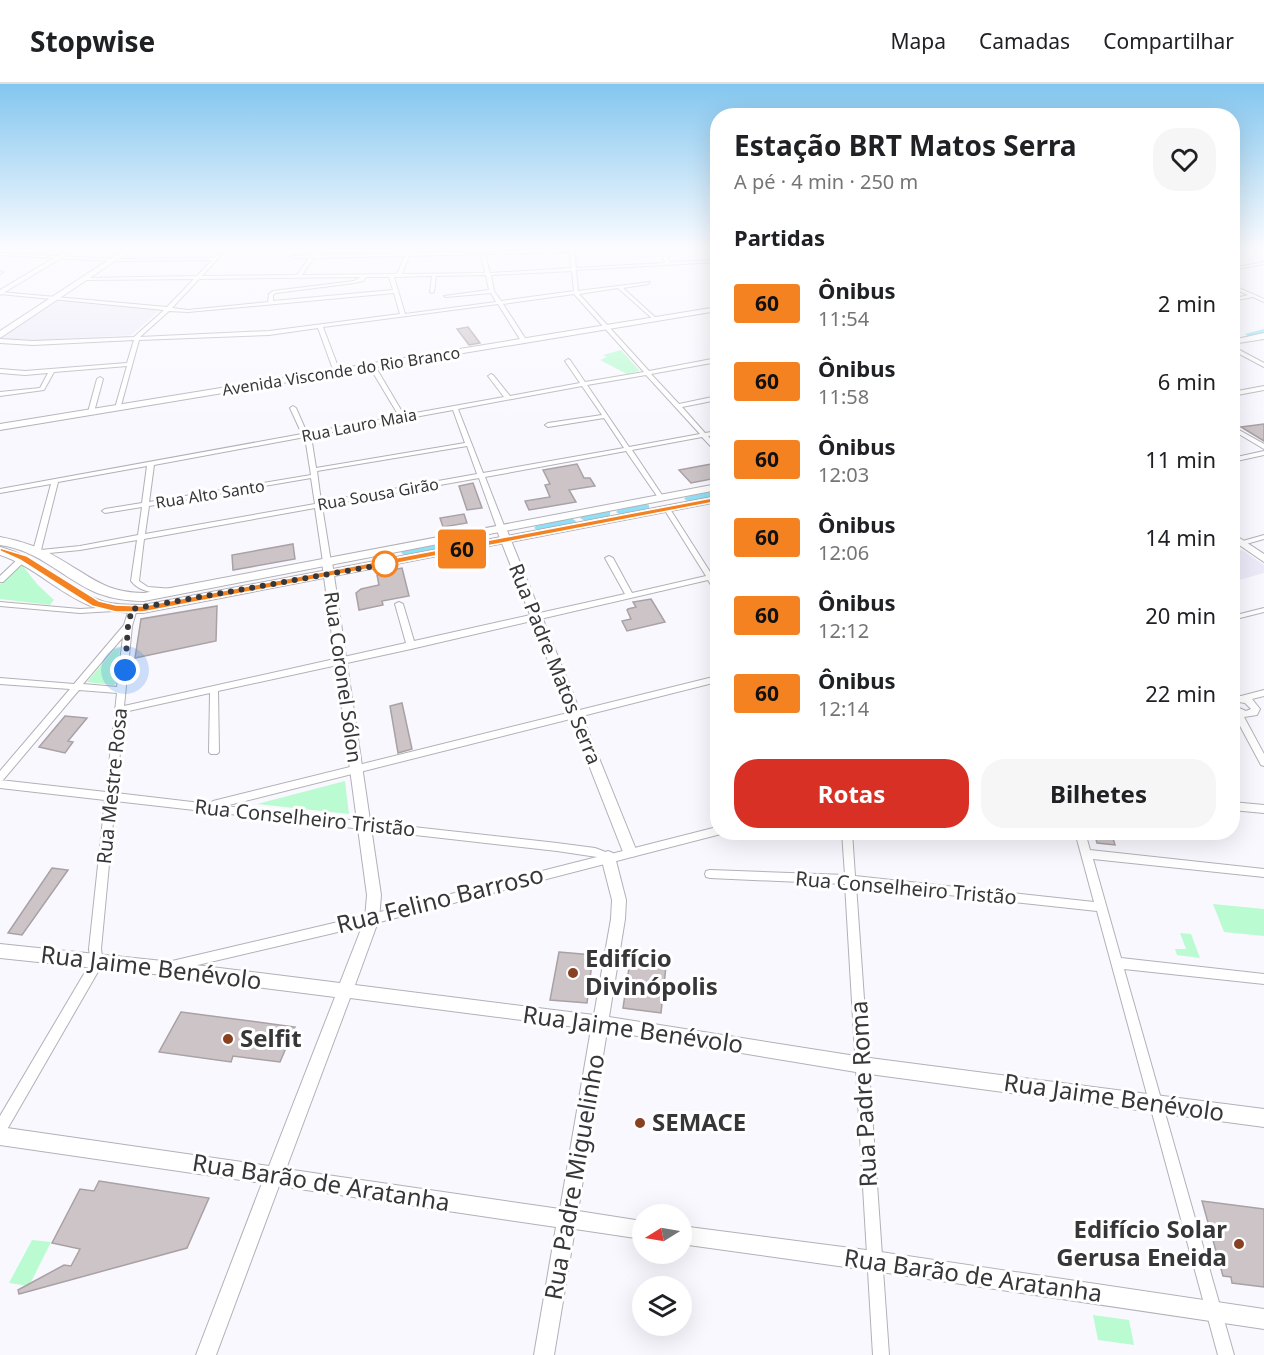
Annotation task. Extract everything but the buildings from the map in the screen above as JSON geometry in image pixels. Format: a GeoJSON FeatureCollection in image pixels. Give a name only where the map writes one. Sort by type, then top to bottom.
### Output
{"type":"FeatureCollection","features":[{"type":"Feature","properties":{"kind":"main road"},"geometry":{"type":"LineString","coordinates":[[0,334],[40,308]]}},
{"type":"Feature","properties":{"kind":"main road","name":"Avenida Visconde do Rio Branco"},"geometry":{"type":"LineString","coordinates":[[0,427],[710,310]]}},
{"type":"Feature","properties":{"kind":"main road"},"geometry":{"type":"LineString","coordinates":[[1240,331],[1264,327]]}},
{"type":"Feature","properties":{"kind":"main road"},"geometry":{"type":"LineString","coordinates":[[1240,340],[1264,336]]}},
{"type":"Feature","properties":{"kind":"main road"},"geometry":{"type":"LineString","coordinates":[[0,551],[24,558],[86,599],[116,609],[132,609],[328,568],[664,503],[710,489]]}},
{"type":"Feature","properties":{"kind":"main road"},"geometry":{"type":"LineString","coordinates":[[664,503],[710,500]]}},
{"type":"Feature","properties":{"kind":"main road"},"geometry":{"type":"LineString","coordinates":[[0,540],[38,552],[107,594],[130,598],[328,568]]}},
{"type":"Feature","properties":{"kind":"street"},"geometry":{"type":"LineString","coordinates":[[160,308],[188,311],[219,308]]}},
{"type":"Feature","properties":{"kind":"street"},"geometry":{"type":"LineString","coordinates":[[401,308],[403,316]]}},
{"type":"Feature","properties":{"kind":"street"},"geometry":{"type":"LineString","coordinates":[[0,341],[46,343],[137,337],[251,334],[460,308]]}},
{"type":"Feature","properties":{"kind":"street"},"geometry":{"type":"LineString","coordinates":[[502,308],[524,341]]}},
{"type":"Feature","properties":{"kind":"street"},"geometry":{"type":"LineString","coordinates":[[589,308],[710,442]]}},
{"type":"Feature","properties":{"kind":"street"},"geometry":{"type":"LineString","coordinates":[[642,308],[654,319]]}},
{"type":"Feature","properties":{"kind":"street"},"geometry":{"type":"LineString","coordinates":[[118,408],[137,337],[168,309]]}},
{"type":"Feature","properties":{"kind":"street"},"geometry":{"type":"LineString","coordinates":[[320,326],[337,372]]}},
{"type":"Feature","properties":{"kind":"street"},"geometry":{"type":"LineString","coordinates":[[1240,352],[1264,365]]}},
{"type":"Feature","properties":{"kind":"street"},"geometry":{"type":"LineString","coordinates":[[568,361],[710,571]]}},
{"type":"Feature","properties":{"kind":"street","name":"Rua Lauro Maia"},"geometry":{"type":"LineString","coordinates":[[0,491],[710,361]]}},
{"type":"Feature","properties":{"kind":"street"},"geometry":{"type":"LineString","coordinates":[[0,371],[26,373],[129,364]]}},
{"type":"Feature","properties":{"kind":"street"},"geometry":{"type":"LineString","coordinates":[[372,366],[402,417]]}},
{"type":"Feature","properties":{"kind":"street"},"geometry":{"type":"LineString","coordinates":[[0,394],[39,391],[45,386],[52,370]]}},
{"type":"Feature","properties":{"kind":"street"},"geometry":{"type":"LineString","coordinates":[[491,376],[508,398]]}},
{"type":"Feature","properties":{"kind":"street"},"geometry":{"type":"LineString","coordinates":[[90,412],[100,379]]}},
{"type":"Feature","properties":{"kind":"street"},"geometry":{"type":"LineString","coordinates":[[1240,392],[1264,388]]}},
{"type":"Feature","properties":{"kind":"street"},"geometry":{"type":"LineString","coordinates":[[678,406],[710,400]]}},
{"type":"Feature","properties":{"kind":"street","name":"Rua Coronel Sólon"},"geometry":{"type":"LineString","coordinates":[[206,1355],[372,919],[374,895],[339,661],[319,504],[306,435],[293,408]]}},
{"type":"Feature","properties":{"kind":"street","name":"Rua Padre Matos Serra"},"geometry":{"type":"LineString","coordinates":[[455,408],[535,617],[630,852]]}},
{"type":"Feature","properties":{"kind":"street"},"geometry":{"type":"LineString","coordinates":[[548,425],[606,416]]}},
{"type":"Feature","properties":{"kind":"street"},"geometry":{"type":"LineString","coordinates":[[1240,433],[1264,447]]}},
{"type":"Feature","properties":{"kind":"street","name":"Rua Sousa Girão"},"geometry":{"type":"LineString","coordinates":[[38,552],[80,548],[710,434]]}},
{"type":"Feature","properties":{"kind":"street","name":"Rua Alto Santo"},"geometry":{"type":"LineString","coordinates":[[105,511],[469,444]]}},
{"type":"Feature","properties":{"kind":"street"},"geometry":{"type":"LineString","coordinates":[[1240,458],[1264,453]]}},
{"type":"Feature","properties":{"kind":"street"},"geometry":{"type":"LineString","coordinates":[[151,464],[135,581],[145,589],[172,591]]}},
{"type":"Feature","properties":{"kind":"street"},"geometry":{"type":"LineString","coordinates":[[38,552],[55,481]]}},
{"type":"Feature","properties":{"kind":"street"},"geometry":{"type":"LineString","coordinates":[[1240,543],[1264,537]]}},
{"type":"Feature","properties":{"kind":"street"},"geometry":{"type":"LineString","coordinates":[[1240,546],[1264,559]]}},
{"type":"Feature","properties":{"kind":"street"},"geometry":{"type":"LineString","coordinates":[[0,580],[24,558]]}},
{"type":"Feature","properties":{"kind":"street"},"geometry":{"type":"LineString","coordinates":[[609,558],[630,596]]}},
{"type":"Feature","properties":{"kind":"street"},"geometry":{"type":"LineString","coordinates":[[121,710],[710,578]]}},
{"type":"Feature","properties":{"kind":"street"},"geometry":{"type":"LineString","coordinates":[[0,604],[80,611],[116,609]]}},
{"type":"Feature","properties":{"kind":"street"},"geometry":{"type":"LineString","coordinates":[[399,604],[411,646]]}},
{"type":"Feature","properties":{"kind":"street","name":"Rua Mestre Rosa"},"geometry":{"type":"LineString","coordinates":[[97,963],[94,949],[121,710],[128,626],[132,609]]}},
{"type":"Feature","properties":{"kind":"street"},"geometry":{"type":"LineString","coordinates":[[1240,616],[1264,610]]}},
{"type":"Feature","properties":{"kind":"street"},"geometry":{"type":"LineString","coordinates":[[0,777],[128,626]]}},
{"type":"Feature","properties":{"kind":"street"},"geometry":{"type":"LineString","coordinates":[[0,681],[122,690]]}},
{"type":"Feature","properties":{"kind":"street"},"geometry":{"type":"LineString","coordinates":[[207,807],[710,681]]}},
{"type":"Feature","properties":{"kind":"street"},"geometry":{"type":"LineString","coordinates":[[214,689],[214,752]]}},
{"type":"Feature","properties":{"kind":"street"},"geometry":{"type":"LineString","coordinates":[[1240,698],[1264,693]]}},
{"type":"Feature","properties":{"kind":"street"},"geometry":{"type":"LineString","coordinates":[[1240,698],[1255,706],[1259,714],[1240,712]]}},
{"type":"Feature","properties":{"kind":"street"},"geometry":{"type":"LineString","coordinates":[[1240,721],[1264,763]]}},
{"type":"Feature","properties":{"kind":"street","name":"Rua Conselheiro Tristão"},"geometry":{"type":"LineString","coordinates":[[0,784],[586,850],[608,857]]}},
{"type":"Feature","properties":{"kind":"street"},"geometry":{"type":"LineString","coordinates":[[1240,807],[1264,809]]}},
{"type":"Feature","properties":{"kind":"street","name":"Rua Felino Barroso"},"geometry":{"type":"LineString","coordinates":[[163,968],[372,919],[710,833]]}},
{"type":"Feature","properties":{"kind":"street","name":"Rua Padre Roma"},"geometry":{"type":"LineString","coordinates":[[848,840],[881,1355]]}},
{"type":"Feature","properties":{"kind":"street"},"geometry":{"type":"LineString","coordinates":[[1083,840],[1226,1355]]}},
{"type":"Feature","properties":{"kind":"street"},"geometry":{"type":"LineString","coordinates":[[1087,854],[1264,873]]}},
{"type":"Feature","properties":{"kind":"street","name":"Rua Padre Miguelinho"},"geometry":{"type":"LineString","coordinates":[[544,1355],[602,1023],[619,907],[608,857]]}},
{"type":"Feature","properties":{"kind":"street","name":"Rua Conselheiro Tristão"},"geometry":{"type":"LineString","coordinates":[[710,874],[851,880],[1102,907]]}},
{"type":"Feature","properties":{"kind":"street","name":"Rua Jaime Benévolo"},"geometry":{"type":"LineString","coordinates":[[0,951],[97,963],[163,968],[602,1023],[862,1065],[1264,1118]]}},
{"type":"Feature","properties":{"kind":"street"},"geometry":{"type":"LineString","coordinates":[[0,1128],[97,963]]}},
{"type":"Feature","properties":{"kind":"street"},"geometry":{"type":"LineString","coordinates":[[1117,963],[1264,979]]}},
{"type":"Feature","properties":{"kind":"street","name":"Rua Barão de Aratanha"},"geometry":{"type":"LineString","coordinates":[[0,1136],[632,1229]]}},
{"type":"Feature","properties":{"kind":"street","name":"Rua Barão de Aratanha"},"geometry":{"type":"LineString","coordinates":[[692,1236],[1264,1319]]}},
{"type":"Feature","properties":{"kind":"shaded area"},"geometry":{"type":"Polygon","coordinates":[[[47,308],[139,308],[159,311],[131,335],[27,341],[1,338],[47,308]]]}},
{"type":"Feature","properties":{"kind":"shaded area"},"geometry":{"type":"Polygon","coordinates":[[[1240,550],[1264,565],[1264,573],[1240,580],[1240,550]]]}},
{"type":"Feature","properties":{"kind":"green space"},"geometry":{"type":"Polygon","coordinates":[[[621,350],[639,371],[627,374],[600,360],[607,357],[603,355],[621,350]]]}},
{"type":"Feature","properties":{"kind":"green space"},"geometry":{"type":"Polygon","coordinates":[[[21,566],[54,600],[50,605],[0,599],[0,584],[21,566]]]}},
{"type":"Feature","properties":{"kind":"green space"},"geometry":{"type":"Polygon","coordinates":[[[120,648],[117,683],[113,685],[87,682],[115,649],[120,648]]]}},
{"type":"Feature","properties":{"kind":"green space"},"geometry":{"type":"Polygon","coordinates":[[[345,781],[349,814],[257,804],[345,781]]]}},
{"type":"Feature","properties":{"kind":"green space"},"geometry":{"type":"Polygon","coordinates":[[[1213,904],[1264,909],[1264,936],[1224,932],[1213,904]]]}},
{"type":"Feature","properties":{"kind":"green space"},"geometry":{"type":"Polygon","coordinates":[[[1180,933],[1191,934],[1200,958],[1177,955],[1175,949],[1186,949],[1180,933]]]}},
{"type":"Feature","properties":{"kind":"green space"},"geometry":{"type":"Polygon","coordinates":[[[32,1240],[51,1242],[29,1286],[9,1283],[32,1240]]]}},
{"type":"Feature","properties":{"kind":"green space"},"geometry":{"type":"Polygon","coordinates":[[[1093,1315],[1129,1320],[1134,1345],[1098,1340],[1093,1315]]]}},
{"type":"Feature","properties":{"kind":"waterway"},"geometry":{"type":"LineString","coordinates":[[1248,334],[1264,331]]}},
{"type":"Feature","properties":{"kind":"waterway"},"geometry":{"type":"LineString","coordinates":[[689,499],[710,495]]}},
{"type":"Feature","properties":{"kind":"waterway"},"geometry":{"type":"LineString","coordinates":[[621,512],[646,507]]}},
{"type":"Feature","properties":{"kind":"waterway"},"geometry":{"type":"LineString","coordinates":[[585,518],[607,514]]}},
{"type":"Feature","properties":{"kind":"waterway"},"geometry":{"type":"LineString","coordinates":[[539,528],[571,521]]}},
{"type":"Feature","properties":{"kind":"waterway"},"geometry":{"type":"LineString","coordinates":[[406,553],[432,548]]}},
{"type":"Feature","properties":{"kind":"bus line","name":"60"},"geometry":{"type":"LineString","coordinates":[[0,551],[24,558],[86,599],[116,609],[143,609],[710,500]]}},
{"type":"Feature","properties":{"kind":"place","name":"Edifício Divinópolis"},"geometry":{"type":"Point","coordinates":[573,973]}},
{"type":"Feature","properties":{"kind":"place","name":"Selfit"},"geometry":{"type":"Point","coordinates":[228,1039]}},
{"type":"Feature","properties":{"kind":"place","name":"SEMACE"},"geometry":{"type":"Point","coordinates":[640,1123]}},
{"type":"Feature","properties":{"kind":"place","name":"Edifício Solar Gerusa Eneida"},"geometry":{"type":"Point","coordinates":[1239,1244]}},
{"type":"Feature","properties":{"kind":"route"},"geometry":{"type":"LineString","coordinates":[[125,670],[128,626],[132,609],[143,609],[391,563],[385,564]]}}]}
